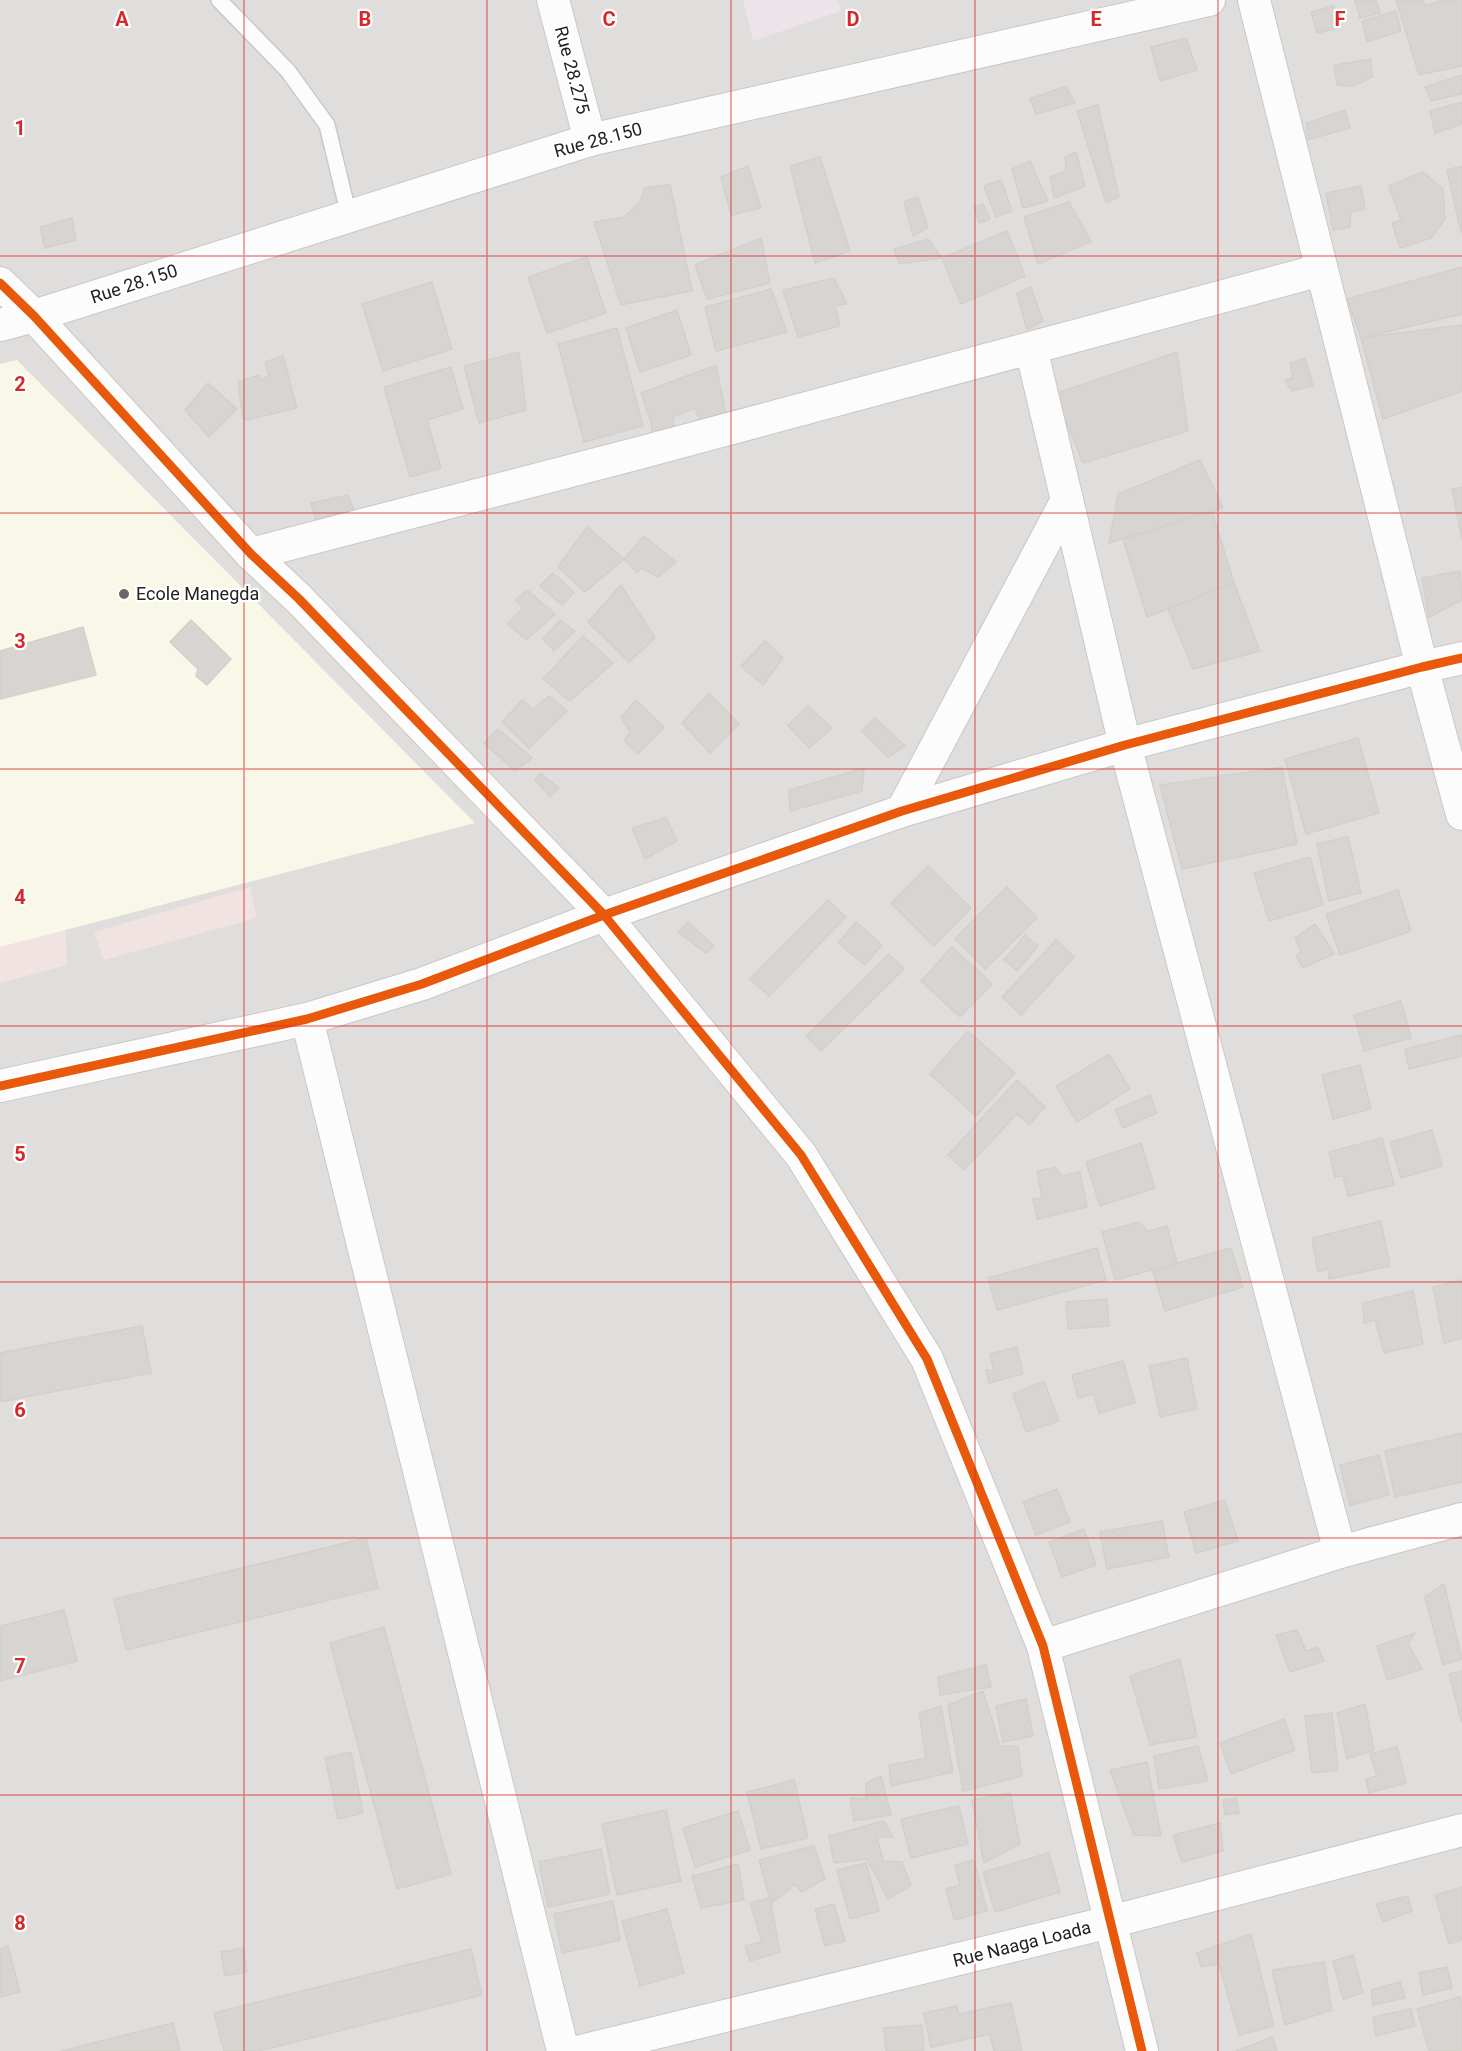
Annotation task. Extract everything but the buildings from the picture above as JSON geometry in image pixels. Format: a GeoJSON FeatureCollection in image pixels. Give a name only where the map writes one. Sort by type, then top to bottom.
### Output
{"type":"FeatureCollection","features":[{"type":"Feature","properties":{"kind":"street","name":"Rue 28.275"},"geometry":{"type":"LineString","coordinates":[[554,0],[590,140]]}},
{"type":"Feature","properties":{"kind":"street","name":"Rue 28.150"},"geometry":{"type":"LineString","coordinates":[[0,325],[590,140],[1209,0]]}},
{"type":"Feature","properties":{"kind":"street"},"geometry":{"type":"LineString","coordinates":[[1254,0],[1422,667],[1462,814]]}},
{"type":"Feature","properties":{"kind":"street"},"geometry":{"type":"LineString","coordinates":[[251,554],[639,453],[1322,270]]}},
{"type":"Feature","properties":{"kind":"street"},"geometry":{"type":"LineString","coordinates":[[0,283],[34,316],[251,554],[300,599],[604,915],[801,1155],[927,1359],[1043,1646],[1142,2051]]}},
{"type":"Feature","properties":{"kind":"street"},"geometry":{"type":"LineString","coordinates":[[1031,348],[1125,745],[1340,1552]]}},
{"type":"Feature","properties":{"kind":"street"},"geometry":{"type":"LineString","coordinates":[[902,811],[1067,500]]}},
{"type":"Feature","properties":{"kind":"street"},"geometry":{"type":"LineString","coordinates":[[0,1086],[307,1019],[422,984],[604,915],[902,811],[1125,745],[1462,658]]}},
{"type":"Feature","properties":{"kind":"street"},"geometry":{"type":"LineString","coordinates":[[307,1019],[562,2051]]}},
{"type":"Feature","properties":{"kind":"street"},"geometry":{"type":"LineString","coordinates":[[1043,1646],[1340,1552],[1462,1519]]}},
{"type":"Feature","properties":{"kind":"street","name":"Rue Naaga Loada"},"geometry":{"type":"LineString","coordinates":[[581,2051],[1110,1922],[1462,1830]]}},
{"type":"Feature","properties":{"kind":"lane"},"geometry":{"type":"LineString","coordinates":[[219,0],[288,71],[327,125],[349,216]]}},
{"type":"Feature","properties":{"kind":"shaded area"},"geometry":{"type":"Polygon","coordinates":[[[0,0],[1462,0],[1462,2051],[0,2051],[0,0]]]}},
{"type":"Feature","properties":{"kind":"shaded area"},"geometry":{"type":"Polygon","coordinates":[[[743,0],[838,0],[841,11],[753,41],[743,0]]]}},
{"type":"Feature","properties":{"kind":"shaded area","name":"Ecole Manegda"},"geometry":{"type":"Polygon","coordinates":[[[17,360],[475,823],[0,947],[0,364],[17,360]]]}},
{"type":"Feature","properties":{"kind":"shaded area"},"geometry":{"type":"Polygon","coordinates":[[[250,887],[257,918],[104,960],[94,932],[250,887]]]}},
{"type":"Feature","properties":{"kind":"shaded area"},"geometry":{"type":"Polygon","coordinates":[[[65,918],[67,965],[0,983],[0,937],[65,918]]]}},
{"type":"Feature","properties":{"kind":"cycle path"},"geometry":{"type":"LineString","coordinates":[[0,283],[34,316],[251,554],[299,599],[604,915],[801,1155],[927,1359],[1043,1646],[1142,2051]]}},
{"type":"Feature","properties":{"kind":"cycle path"},"geometry":{"type":"LineString","coordinates":[[0,1086],[307,1019],[422,984],[604,915],[902,811],[1125,745],[1462,658]]}},
{"type":"Feature","properties":{"kind":"place","name":"Ecole Manegda"},"geometry":{"type":"Point","coordinates":[124,594]}}]}
